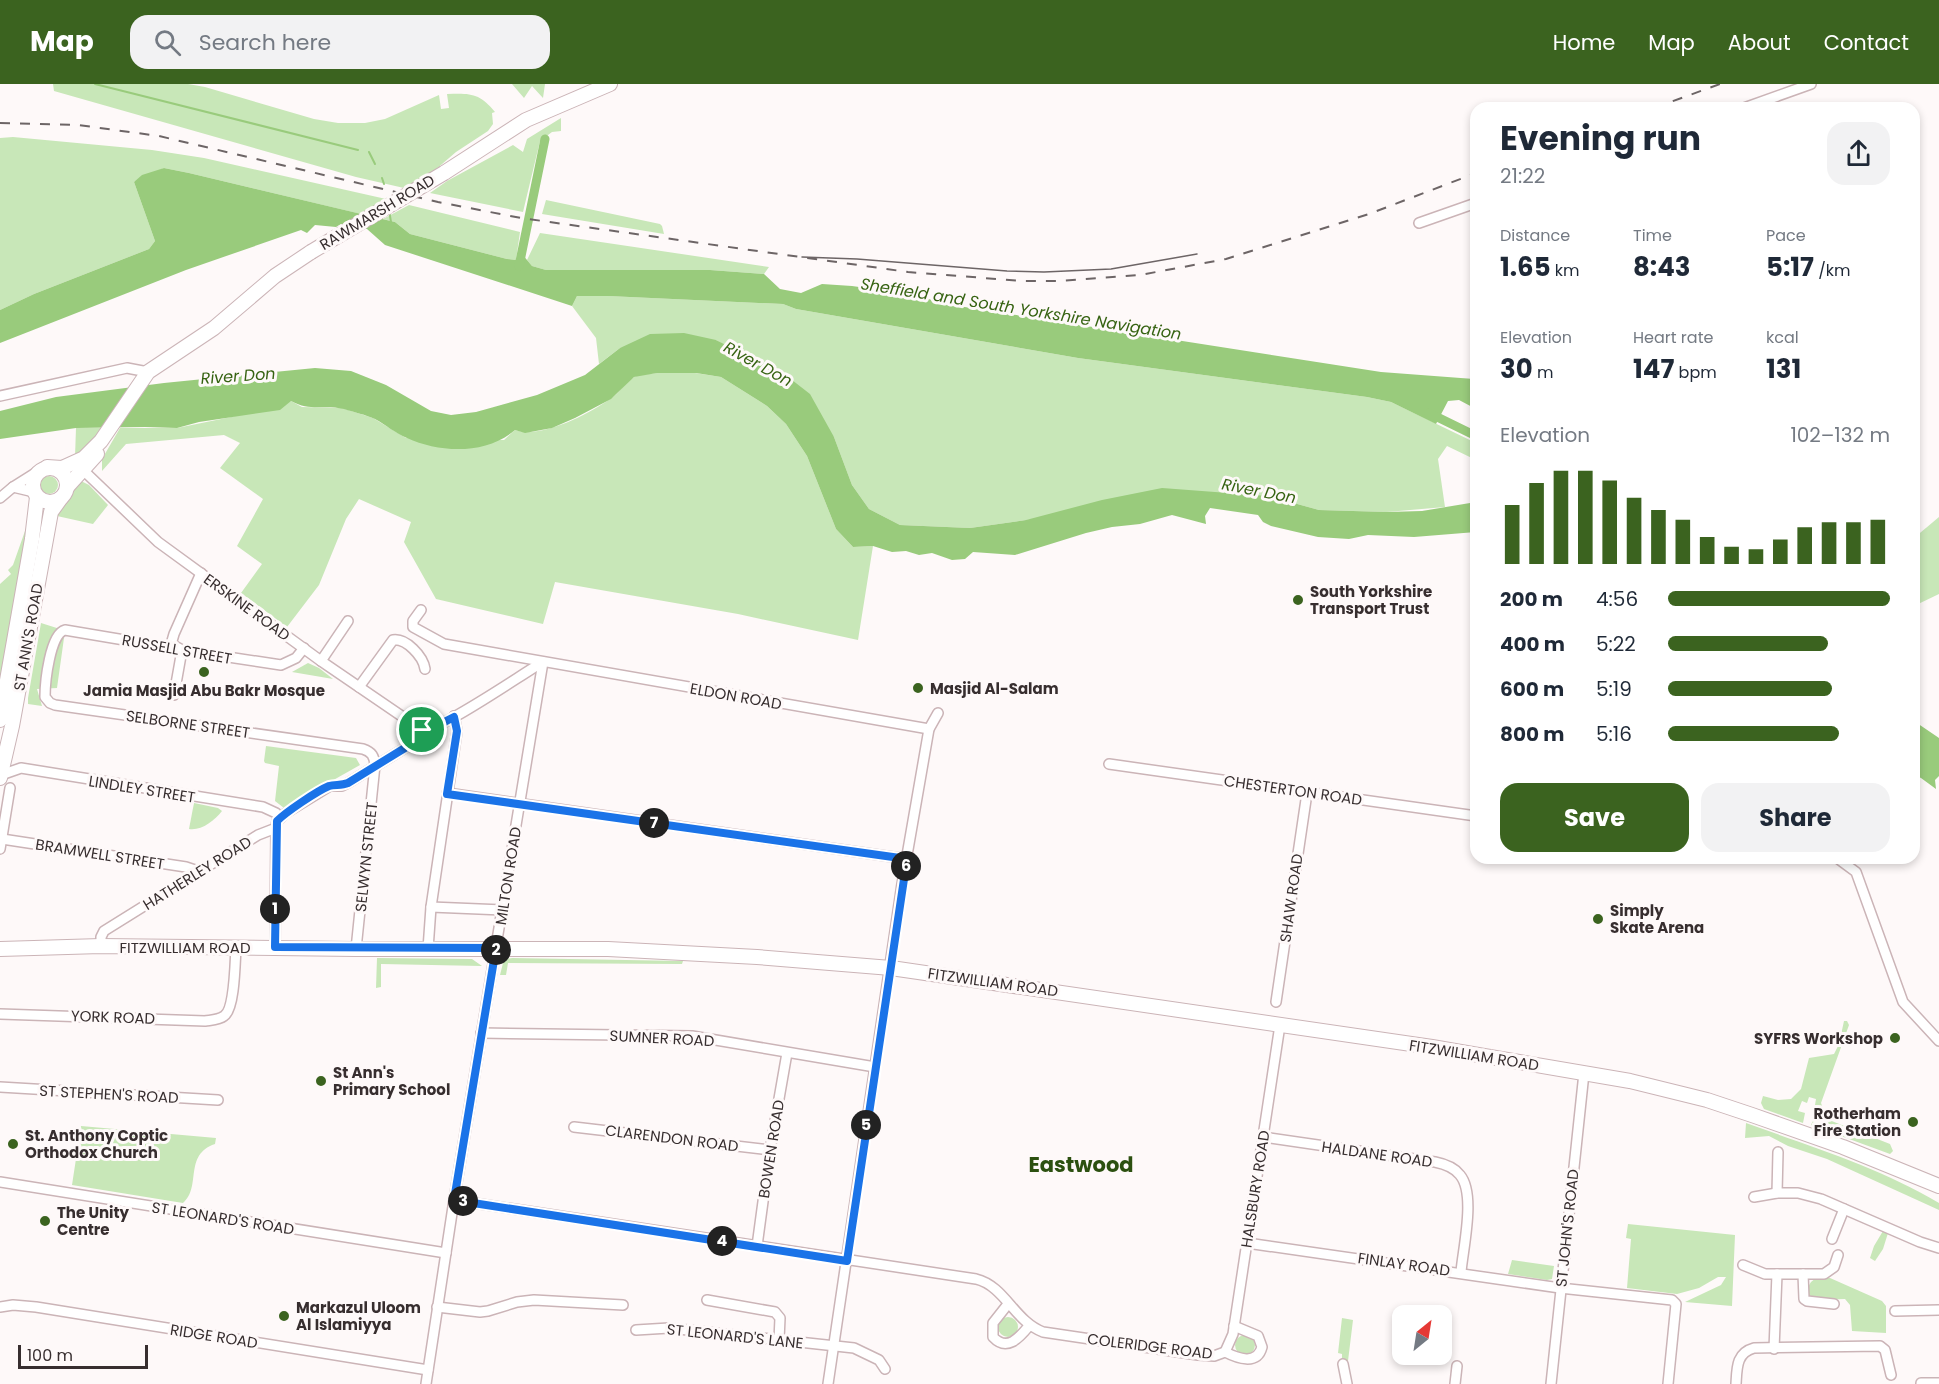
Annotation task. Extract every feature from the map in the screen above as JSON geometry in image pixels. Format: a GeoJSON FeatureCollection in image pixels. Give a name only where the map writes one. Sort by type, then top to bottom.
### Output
{"type":"FeatureCollection","features":[{"type":"Feature","properties":{"kind":"main road","name":"RAWMARSH ROAD"},"geometry":{"type":"LineString","coordinates":[[147,372],[214,328],[275,276],[311,252],[444,173],[532,117],[610,84]]}},
{"type":"Feature","properties":{"kind":"main road","name":"ST ANN'S ROAD"},"geometry":{"type":"LineString","coordinates":[[0,720],[32,539],[35,494],[32,482],[35,475],[43,469],[62,468],[84,458],[103,437],[147,372]]}},
{"type":"Feature","properties":{"kind":"main road","name":"ST ANN'S ROAD"},"geometry":{"type":"LineString","coordinates":[[0,776],[12,726],[51,512],[64,493],[93,461],[100,449],[103,437]]}},
{"type":"Feature","properties":{"kind":"main road"},"geometry":{"type":"LineString","coordinates":[[35,494],[48,502],[64,493],[64,475],[60,471],[43,469]]}},
{"type":"Feature","properties":{"kind":"main road","name":"FITZWILLIAM ROAD"},"geometry":{"type":"LineString","coordinates":[[0,939],[26,947]]}},
{"type":"Feature","properties":{"kind":"main road","name":"FITZWILLIAM ROAD"},"geometry":{"type":"LineString","coordinates":[[0,949],[101,946],[634,949],[891,968],[1280,1024],[1648,1085],[1707,1100],[1843,1147],[1938,1187]]}},
{"type":"Feature","properties":{"kind":"street"},"geometry":{"type":"LineString","coordinates":[[1761,102],[1812,84]]}},
{"type":"Feature","properties":{"kind":"street"},"geometry":{"type":"LineString","coordinates":[[1419,223],[1470,205]]}},
{"type":"Feature","properties":{"kind":"street"},"geometry":{"type":"LineString","coordinates":[[0,396],[127,368],[147,372]]}},
{"type":"Feature","properties":{"kind":"street"},"geometry":{"type":"LineString","coordinates":[[0,498],[13,487],[43,469]]}},
{"type":"Feature","properties":{"kind":"street","name":"ERSKINE ROAD"},"geometry":{"type":"LineString","coordinates":[[83,470],[144,529],[201,573],[321,661],[422,730]]}},
{"type":"Feature","properties":{"kind":"street"},"geometry":{"type":"LineString","coordinates":[[13,487],[35,494]]}},
{"type":"Feature","properties":{"kind":"street"},"geometry":{"type":"LineString","coordinates":[[174,695],[178,648],[174,634],[201,573]]}},
{"type":"Feature","properties":{"kind":"street","name":"ELDON ROAD"},"geometry":{"type":"LineString","coordinates":[[421,610],[413,621],[413,627],[438,642],[929,729]]}},
{"type":"Feature","properties":{"kind":"street"},"geometry":{"type":"LineString","coordinates":[[321,661],[348,621]]}},
{"type":"Feature","properties":{"kind":"street","name":"RUSSELL STREET"},"geometry":{"type":"LineString","coordinates":[[53,645],[58,633],[65,630],[282,665],[296,658],[304,648]]}},
{"type":"Feature","properties":{"kind":"street"},"geometry":{"type":"LineString","coordinates":[[359,687],[393,640],[401,640],[421,657],[425,669]]}},
{"type":"Feature","properties":{"kind":"street","name":"SELBORNE STREET"},"geometry":{"type":"LineString","coordinates":[[53,645],[45,689],[45,697],[50,703],[363,748],[374,755],[375,765]]}},
{"type":"Feature","properties":{"kind":"street","name":"HATHERLEY ROAD"},"geometry":{"type":"LineString","coordinates":[[101,946],[104,930],[278,823],[330,786],[342,786],[413,743],[422,730],[429,730],[454,717],[543,662]]}},
{"type":"Feature","properties":{"kind":"street","name":"MILTON ROAD"},"geometry":{"type":"LineString","coordinates":[[426,1384],[543,662]]}},
{"type":"Feature","properties":{"kind":"street"},"geometry":{"type":"LineString","coordinates":[[828,1384],[907,859],[929,729],[938,713]]}},
{"type":"Feature","properties":{"kind":"street"},"geometry":{"type":"LineString","coordinates":[[428,949],[431,907],[457,731],[454,717]]}},
{"type":"Feature","properties":{"kind":"street","name":"CHESTERTON ROAD"},"geometry":{"type":"LineString","coordinates":[[1109,764],[1470,815]]}},
{"type":"Feature","properties":{"kind":"street","name":"SELWYN STREET"},"geometry":{"type":"LineString","coordinates":[[356,949],[375,765]]}},
{"type":"Feature","properties":{"kind":"street","name":"LINDLEY STREET"},"geometry":{"type":"LineString","coordinates":[[0,776],[21,768],[263,807],[276,813],[278,823]]}},
{"type":"Feature","properties":{"kind":"street"},"geometry":{"type":"LineString","coordinates":[[1,844],[10,788]]}},
{"type":"Feature","properties":{"kind":"street","name":"SHAW ROAD"},"geometry":{"type":"LineString","coordinates":[[1276,1002],[1307,793]]}},
{"type":"Feature","properties":{"kind":"street"},"geometry":{"type":"LineString","coordinates":[[447,794],[907,859]]}},
{"type":"Feature","properties":{"kind":"street"},"geometry":{"type":"LineString","coordinates":[[275,947],[278,823]]}},
{"type":"Feature","properties":{"kind":"street","name":"BRAMWELL STREET"},"geometry":{"type":"LineString","coordinates":[[1,844],[186,867],[198,871]]}},
{"type":"Feature","properties":{"kind":"street"},"geometry":{"type":"LineString","coordinates":[[1845,864],[1856,872],[1903,1002],[1939,1041]]}},
{"type":"Feature","properties":{"kind":"street"},"geometry":{"type":"LineString","coordinates":[[431,907],[503,910]]}},
{"type":"Feature","properties":{"kind":"street","name":"YORK ROAD"},"geometry":{"type":"LineString","coordinates":[[0,1014],[205,1021],[218,1019],[225,1016],[231,1005],[236,947]]}},
{"type":"Feature","properties":{"kind":"street","name":"HALSBURY ROAD"},"geometry":{"type":"LineString","coordinates":[[1225,1352],[1233,1334],[1280,1024]]}},
{"type":"Feature","properties":{"kind":"street","name":"SUMNER ROAD"},"geometry":{"type":"LineString","coordinates":[[482,1033],[692,1036],[875,1067]]}},
{"type":"Feature","properties":{"kind":"street","name":"BOWEN ROAD"},"geometry":{"type":"LineString","coordinates":[[757,1246],[770,1150],[787,1053]]}},
{"type":"Feature","properties":{"kind":"street","name":"ST JOHN'S ROAD"},"geometry":{"type":"LineString","coordinates":[[1551,1384],[1584,1073]]}},
{"type":"Feature","properties":{"kind":"street","name":"ST STEPHEN'S ROAD"},"geometry":{"type":"LineString","coordinates":[[0,1087],[218,1100]]}},
{"type":"Feature","properties":{"kind":"street","name":"CLARENDON ROAD"},"geometry":{"type":"LineString","coordinates":[[574,1127],[770,1150]]}},
{"type":"Feature","properties":{"kind":"street","name":"HALDANE ROAD"},"geometry":{"type":"LineString","coordinates":[[1263,1137],[1436,1162],[1452,1168],[1463,1178],[1468,1194],[1461,1272]]}},
{"type":"Feature","properties":{"kind":"street"},"geometry":{"type":"LineString","coordinates":[[1777,1193],[1778,1152]]}},
{"type":"Feature","properties":{"kind":"street","name":"ST LEONARD'S ROAD"},"geometry":{"type":"LineString","coordinates":[[0,1182],[446,1253]]}},
{"type":"Feature","properties":{"kind":"street"},"geometry":{"type":"LineString","coordinates":[[1754,1197],[1777,1193],[1798,1193],[1821,1199],[1939,1248]]}},
{"type":"Feature","properties":{"kind":"street"},"geometry":{"type":"LineString","coordinates":[[454,1200],[984,1281],[997,1291],[1029,1326],[1019,1338],[1012,1342],[1000,1343],[993,1337],[993,1323],[1008,1304]]}},
{"type":"Feature","properties":{"kind":"street"},"geometry":{"type":"LineString","coordinates":[[1832,1239],[1844,1209]]}},
{"type":"Feature","properties":{"kind":"street","name":"FINLAY ROAD"},"geometry":{"type":"LineString","coordinates":[[1247,1243],[1560,1288],[1674,1301],[1668,1384]]}},
{"type":"Feature","properties":{"kind":"street"},"geometry":{"type":"LineString","coordinates":[[1743,1265],[1765,1274],[1824,1274],[1833,1268],[1838,1255]]}},
{"type":"Feature","properties":{"kind":"street"},"geometry":{"type":"LineString","coordinates":[[1774,1349],[1777,1274]]}},
{"type":"Feature","properties":{"kind":"street"},"geometry":{"type":"LineString","coordinates":[[1803,1274],[1806,1302],[1834,1304]]}},
{"type":"Feature","properties":{"kind":"street"},"geometry":{"type":"LineString","coordinates":[[437,1307],[480,1312],[534,1300],[623,1305]]}},
{"type":"Feature","properties":{"kind":"street"},"geometry":{"type":"LineString","coordinates":[[707,1300],[775,1312],[780,1318],[779,1340]]}},
{"type":"Feature","properties":{"kind":"street","name":"RIDGE ROAD"},"geometry":{"type":"LineString","coordinates":[[0,1307],[29,1306],[429,1370]]}},
{"type":"Feature","properties":{"kind":"street"},"geometry":{"type":"LineString","coordinates":[[1895,1311],[1939,1310]]}},
{"type":"Feature","properties":{"kind":"street","name":"COLERIDGE ROAD"},"geometry":{"type":"LineString","coordinates":[[1029,1326],[1043,1332],[1198,1355],[1214,1356],[1225,1352],[1235,1358],[1246,1360],[1257,1356],[1261,1342],[1258,1336],[1234,1326]]}},
{"type":"Feature","properties":{"kind":"street","name":"ST LEONARD'S LANE"},"geometry":{"type":"LineString","coordinates":[[636,1330],[669,1328],[859,1350],[879,1360],[885,1369]]}},
{"type":"Feature","properties":{"kind":"street"},"geometry":{"type":"LineString","coordinates":[[1736,1384],[1737,1364],[1745,1351],[1754,1348],[1880,1346],[1885,1350],[1891,1375]]}},
{"type":"Feature","properties":{"kind":"street"},"geometry":{"type":"LineString","coordinates":[[1343,1364],[1347,1384]]}},
{"type":"Feature","properties":{"kind":"street"},"geometry":{"type":"LineString","coordinates":[[1455,1384],[1457,1366]]}},
{"type":"Feature","properties":{"kind":"street"},"geometry":{"type":"LineString","coordinates":[[1921,1383],[1939,1383]]}},
{"type":"Feature","properties":{"kind":"shaded area"},"geometry":{"type":"Polygon","coordinates":[[[53,84],[188,84],[314,119],[338,123],[365,123],[385,119],[439,95],[441,109],[449,108],[447,94],[474,96],[484,101],[495,112],[492,113],[493,124],[488,131],[456,152],[434,171],[404,188],[356,177],[54,91],[53,84]]]}},
{"type":"Feature","properties":{"kind":"shaded area"},"geometry":{"type":"Polygon","coordinates":[[[512,84],[545,84],[543,98],[532,86],[524,98],[512,84]]]}},
{"type":"Feature","properties":{"kind":"shaded area"},"geometry":{"type":"Polygon","coordinates":[[[561,118],[561,131],[552,132],[540,141],[523,212],[430,193],[447,181],[513,145],[523,152],[527,139],[561,118]]]}},
{"type":"Feature","properties":{"kind":"shaded area"},"geometry":{"type":"Polygon","coordinates":[[[13,137],[152,150],[204,158],[386,199],[361,214],[164,168],[134,182],[155,241],[149,249],[34,294],[0,310],[0,138],[13,137]]]}},
{"type":"Feature","properties":{"kind":"shaded area"},"geometry":{"type":"Polygon","coordinates":[[[546,200],[660,224],[664,234],[542,214],[546,200]]]}},
{"type":"Feature","properties":{"kind":"shaded area"},"geometry":{"type":"Polygon","coordinates":[[[409,205],[520,232],[516,260],[410,234],[395,222],[383,219],[409,205]]]}},
{"type":"Feature","properties":{"kind":"shaded area"},"geometry":{"type":"Polygon","coordinates":[[[540,233],[769,267],[764,274],[710,270],[546,270],[532,266],[527,260],[540,233]]]}},
{"type":"Feature","properties":{"kind":"shaded area"},"geometry":{"type":"Polygon","coordinates":[[[577,296],[783,304],[796,309],[1078,358],[1367,397],[1391,402],[1470,440],[1470,457],[1447,446],[1438,459],[1445,507],[1387,512],[1319,510],[1268,496],[1026,520],[970,528],[900,525],[869,509],[852,485],[834,437],[749,357],[716,340],[620,348],[599,364],[596,338],[572,306],[577,296]]]}},
{"type":"Feature","properties":{"kind":"shaded area"},"geometry":{"type":"Polygon","coordinates":[[[657,373],[695,373],[721,377],[767,406],[786,424],[807,456],[836,529],[853,547],[873,546],[858,640],[738,614],[555,582],[543,624],[436,599],[404,542],[411,522],[359,499],[346,519],[319,585],[287,627],[241,593],[262,564],[237,546],[263,499],[220,468],[240,443],[224,435],[126,444],[102,471],[102,459],[120,428],[177,428],[291,401],[302,407],[342,408],[373,418],[406,438],[504,440],[515,430],[538,431],[578,418],[613,397],[634,377],[657,373]]]}},
{"type":"Feature","properties":{"kind":"shaded area"},"geometry":{"type":"Polygon","coordinates":[[[76,428],[101,428],[91,445],[75,457],[76,428]]]}},
{"type":"Feature","properties":{"kind":"shaded area"},"geometry":{"type":"Polygon","coordinates":[[[45,476],[53,476],[58,481],[56,492],[45,494],[40,489],[40,481],[45,476]]]}},
{"type":"Feature","properties":{"kind":"shaded area"},"geometry":{"type":"Polygon","coordinates":[[[81,481],[89,485],[108,505],[93,524],[57,516],[75,486],[81,481]]]}},
{"type":"Feature","properties":{"kind":"shaded area"},"geometry":{"type":"Polygon","coordinates":[[[31,514],[0,691],[0,584],[11,574],[8,570],[13,565],[31,514]]]}},
{"type":"Feature","properties":{"kind":"shaded area"},"geometry":{"type":"Polygon","coordinates":[[[1939,517],[1939,594],[1920,603],[1920,533],[1939,517]]]}},
{"type":"Feature","properties":{"kind":"shaded area"},"geometry":{"type":"Polygon","coordinates":[[[41,623],[60,629],[64,638],[57,688],[37,689],[42,706],[28,704],[41,623]]]}},
{"type":"Feature","properties":{"kind":"shaded area"},"geometry":{"type":"Polygon","coordinates":[[[308,663],[319,668],[333,679],[292,672],[308,663]]]}},
{"type":"Feature","properties":{"kind":"shaded area"},"geometry":{"type":"Polygon","coordinates":[[[266,746],[356,758],[360,765],[284,808],[275,801],[279,766],[265,763],[266,746]]]}},
{"type":"Feature","properties":{"kind":"shaded area"},"geometry":{"type":"Polygon","coordinates":[[[194,803],[222,811],[207,824],[189,829],[194,803]]]}},
{"type":"Feature","properties":{"kind":"shaded area"},"geometry":{"type":"Polygon","coordinates":[[[377,958],[472,959],[482,966],[381,964],[381,987],[376,988],[377,958]]]}},
{"type":"Feature","properties":{"kind":"shaded area"},"geometry":{"type":"Polygon","coordinates":[[[506,959],[683,961],[682,964],[508,963],[506,975],[500,975],[503,963],[506,959]]]}},
{"type":"Feature","properties":{"kind":"shaded area"},"geometry":{"type":"Polygon","coordinates":[[[1844,1021],[1847,1021],[1849,1025],[1821,1103],[1826,1112],[1824,1118],[1890,1144],[1893,1151],[1890,1154],[1811,1125],[1819,1107],[1815,1105],[1816,1099],[1809,1097],[1807,1103],[1802,1101],[1798,1111],[1805,1113],[1803,1123],[1764,1109],[1761,1103],[1763,1096],[1778,1100],[1791,1099],[1801,1089],[1809,1058],[1834,1054],[1839,1044],[1844,1021]]]}},
{"type":"Feature","properties":{"kind":"shaded area"},"geometry":{"type":"Polygon","coordinates":[[[1746,1123],[1845,1158],[1893,1179],[1939,1203],[1939,1210],[1827,1159],[1788,1146],[1769,1136],[1745,1138],[1746,1123]]]}},
{"type":"Feature","properties":{"kind":"shaded area"},"geometry":{"type":"Polygon","coordinates":[[[81,1126],[216,1138],[215,1144],[205,1149],[199,1156],[192,1189],[183,1203],[72,1185],[81,1126]]]}},
{"type":"Feature","properties":{"kind":"shaded area"},"geometry":{"type":"Polygon","coordinates":[[[1628,1224],[1735,1235],[1732,1306],[1685,1302],[1721,1285],[1726,1277],[1718,1277],[1699,1288],[1677,1294],[1627,1288],[1631,1239],[1626,1238],[1628,1224]]]}},
{"type":"Feature","properties":{"kind":"shaded area"},"geometry":{"type":"Polygon","coordinates":[[[1883,1231],[1888,1233],[1883,1249],[1875,1261],[1870,1258],[1883,1231]]]}},
{"type":"Feature","properties":{"kind":"shaded area"},"geometry":{"type":"Polygon","coordinates":[[[1512,1260],[1554,1266],[1552,1279],[1508,1274],[1512,1260]]]}},
{"type":"Feature","properties":{"kind":"shaded area"},"geometry":{"type":"Polygon","coordinates":[[[1820,1277],[1830,1278],[1882,1301],[1886,1306],[1886,1333],[1852,1331],[1850,1305],[1845,1299],[1814,1300],[1808,1296],[1810,1284],[1820,1277]]]}},
{"type":"Feature","properties":{"kind":"shaded area"},"geometry":{"type":"Polygon","coordinates":[[[1004,1317],[1012,1317],[1018,1323],[1018,1331],[1012,1337],[1004,1337],[998,1331],[998,1323],[1004,1317]]]}},
{"type":"Feature","properties":{"kind":"shaded area"},"geometry":{"type":"Polygon","coordinates":[[[1342,1318],[1353,1320],[1348,1361],[1342,1360],[1342,1354],[1338,1353],[1342,1318]]]}},
{"type":"Feature","properties":{"kind":"shaded area"},"geometry":{"type":"Polygon","coordinates":[[[1245,1335],[1252,1338],[1255,1345],[1252,1352],[1245,1355],[1238,1352],[1235,1345],[1238,1338],[1245,1335]]]}},
{"type":"Feature","properties":{"kind":"water"},"geometry":{"type":"Polygon","coordinates":[[[164,168],[189,173],[395,222],[410,234],[507,259],[516,260],[522,254],[532,266],[546,270],[710,270],[764,274],[780,289],[801,293],[822,284],[852,286],[909,294],[952,305],[1381,372],[1470,379],[1470,406],[1459,400],[1448,401],[1436,424],[1391,402],[1367,397],[1078,358],[796,309],[783,304],[577,296],[572,306],[385,245],[367,229],[341,224],[336,227],[315,225],[307,233],[301,230],[186,270],[0,343],[0,310],[34,294],[149,249],[155,241],[134,182],[142,175],[164,168]]]}},
{"type":"Feature","properties":{"kind":"water","name":"River Don"},"geometry":{"type":"Polygon","coordinates":[[[684,333],[716,340],[783,373],[810,394],[834,437],[852,485],[869,509],[900,525],[970,528],[1026,520],[1102,500],[1162,488],[1268,496],[1319,510],[1422,511],[1470,503],[1470,532],[1414,537],[1368,535],[1349,539],[1318,537],[1271,526],[1263,522],[1258,515],[1210,508],[1205,516],[1206,524],[1172,515],[1140,524],[1086,533],[1015,555],[973,552],[965,559],[952,560],[932,553],[919,555],[906,551],[892,552],[873,546],[853,547],[836,529],[807,456],[786,424],[767,406],[721,377],[696,373],[657,373],[634,377],[611,399],[552,428],[525,433],[515,430],[491,444],[462,449],[434,447],[420,443],[403,436],[375,419],[344,409],[311,407],[291,401],[280,410],[199,422],[177,428],[76,428],[0,439],[0,411],[56,397],[164,383],[315,368],[351,371],[386,385],[431,411],[451,415],[476,412],[537,395],[585,375],[620,348],[650,334],[684,333]]]}},
{"type":"Feature","properties":{"kind":"water"},"geometry":{"type":"Polygon","coordinates":[[[1920,725],[1939,738],[1939,776],[1935,780],[1936,789],[1921,778],[1920,725]]]}},
{"type":"Feature","properties":{"kind":"waterway"},"geometry":{"type":"LineString","coordinates":[[95,84],[358,150]]}},
{"type":"Feature","properties":{"kind":"waterway"},"geometry":{"type":"LineString","coordinates":[[519,266],[545,139]]}},
{"type":"Feature","properties":{"kind":"waterway"},"geometry":{"type":"LineString","coordinates":[[369,152],[375,164]]}},
{"type":"Feature","properties":{"kind":"waterway"},"geometry":{"type":"LineString","coordinates":[[382,178],[384,184]]}},
{"type":"Feature","properties":{"kind":"waterway"},"geometry":{"type":"LineString","coordinates":[[389,210],[391,222]]}},
{"type":"Feature","properties":{"kind":"waterway","name":"Sheffield and South Yorkshire Navigation"},"geometry":{"type":"LineString","coordinates":[[1429,413],[1470,433]]}},
{"type":"Feature","properties":{"kind":"tram line"},"geometry":{"type":"LineString","coordinates":[[802,257],[1044,272],[1111,269],[1197,254]]}},
{"type":"Feature","properties":{"kind":"railway"},"geometry":{"type":"LineString","coordinates":[[1670,102],[1720,84]]}},
{"type":"Feature","properties":{"kind":"railway"},"geometry":{"type":"LineString","coordinates":[[0,123],[78,125],[159,136],[438,202],[521,218],[908,272],[1022,281],[1060,281],[1140,275],[1226,259],[1369,214],[1470,175]]}},
{"type":"Feature","properties":{"kind":"place","name":"South Yorkshire Transport Trust"},"geometry":{"type":"Point","coordinates":[1298,600]}},
{"type":"Feature","properties":{"kind":"place","name":"Jamia Masjid Abu Bakr Mosque"},"geometry":{"type":"Point","coordinates":[204,672]}},
{"type":"Feature","properties":{"kind":"place","name":"Masjid Al-Salam"},"geometry":{"type":"Point","coordinates":[918,688]}},
{"type":"Feature","properties":{"kind":"place","name":"Simply Skate Arena"},"geometry":{"type":"Point","coordinates":[1598,919]}},
{"type":"Feature","properties":{"kind":"place","name":"SYFRS Workshop"},"geometry":{"type":"Point","coordinates":[1895,1038]}},
{"type":"Feature","properties":{"kind":"place","name":"St Ann's Primary School"},"geometry":{"type":"Point","coordinates":[321,1081]}},
{"type":"Feature","properties":{"kind":"place","name":"Rotherham Fire Station"},"geometry":{"type":"Point","coordinates":[1913,1122]}},
{"type":"Feature","properties":{"kind":"place","name":"St. Anthony Coptic Orthodox Church"},"geometry":{"type":"Point","coordinates":[13,1144]}},
{"type":"Feature","properties":{"kind":"place","name":"The Unity Centre"},"geometry":{"type":"Point","coordinates":[45,1221]}},
{"type":"Feature","properties":{"kind":"place","name":"Markazul Uloom Al Islamiyya"},"geometry":{"type":"Point","coordinates":[284,1316]}},
{"type":"Feature","properties":{"kind":"district","name":"Eastwood"},"geometry":{"type":"Point","coordinates":[1081,1164]}},
{"type":"Feature","properties":{"kind":"route"},"geometry":{"type":"LineString","coordinates":[[454,717],[457,731],[447,794],[907,859],[847,1261],[454,1200],[496,948],[275,947],[277,821],[330,786],[342,786],[348,783],[413,743],[422,730],[429,730],[454,717]]}}]}
